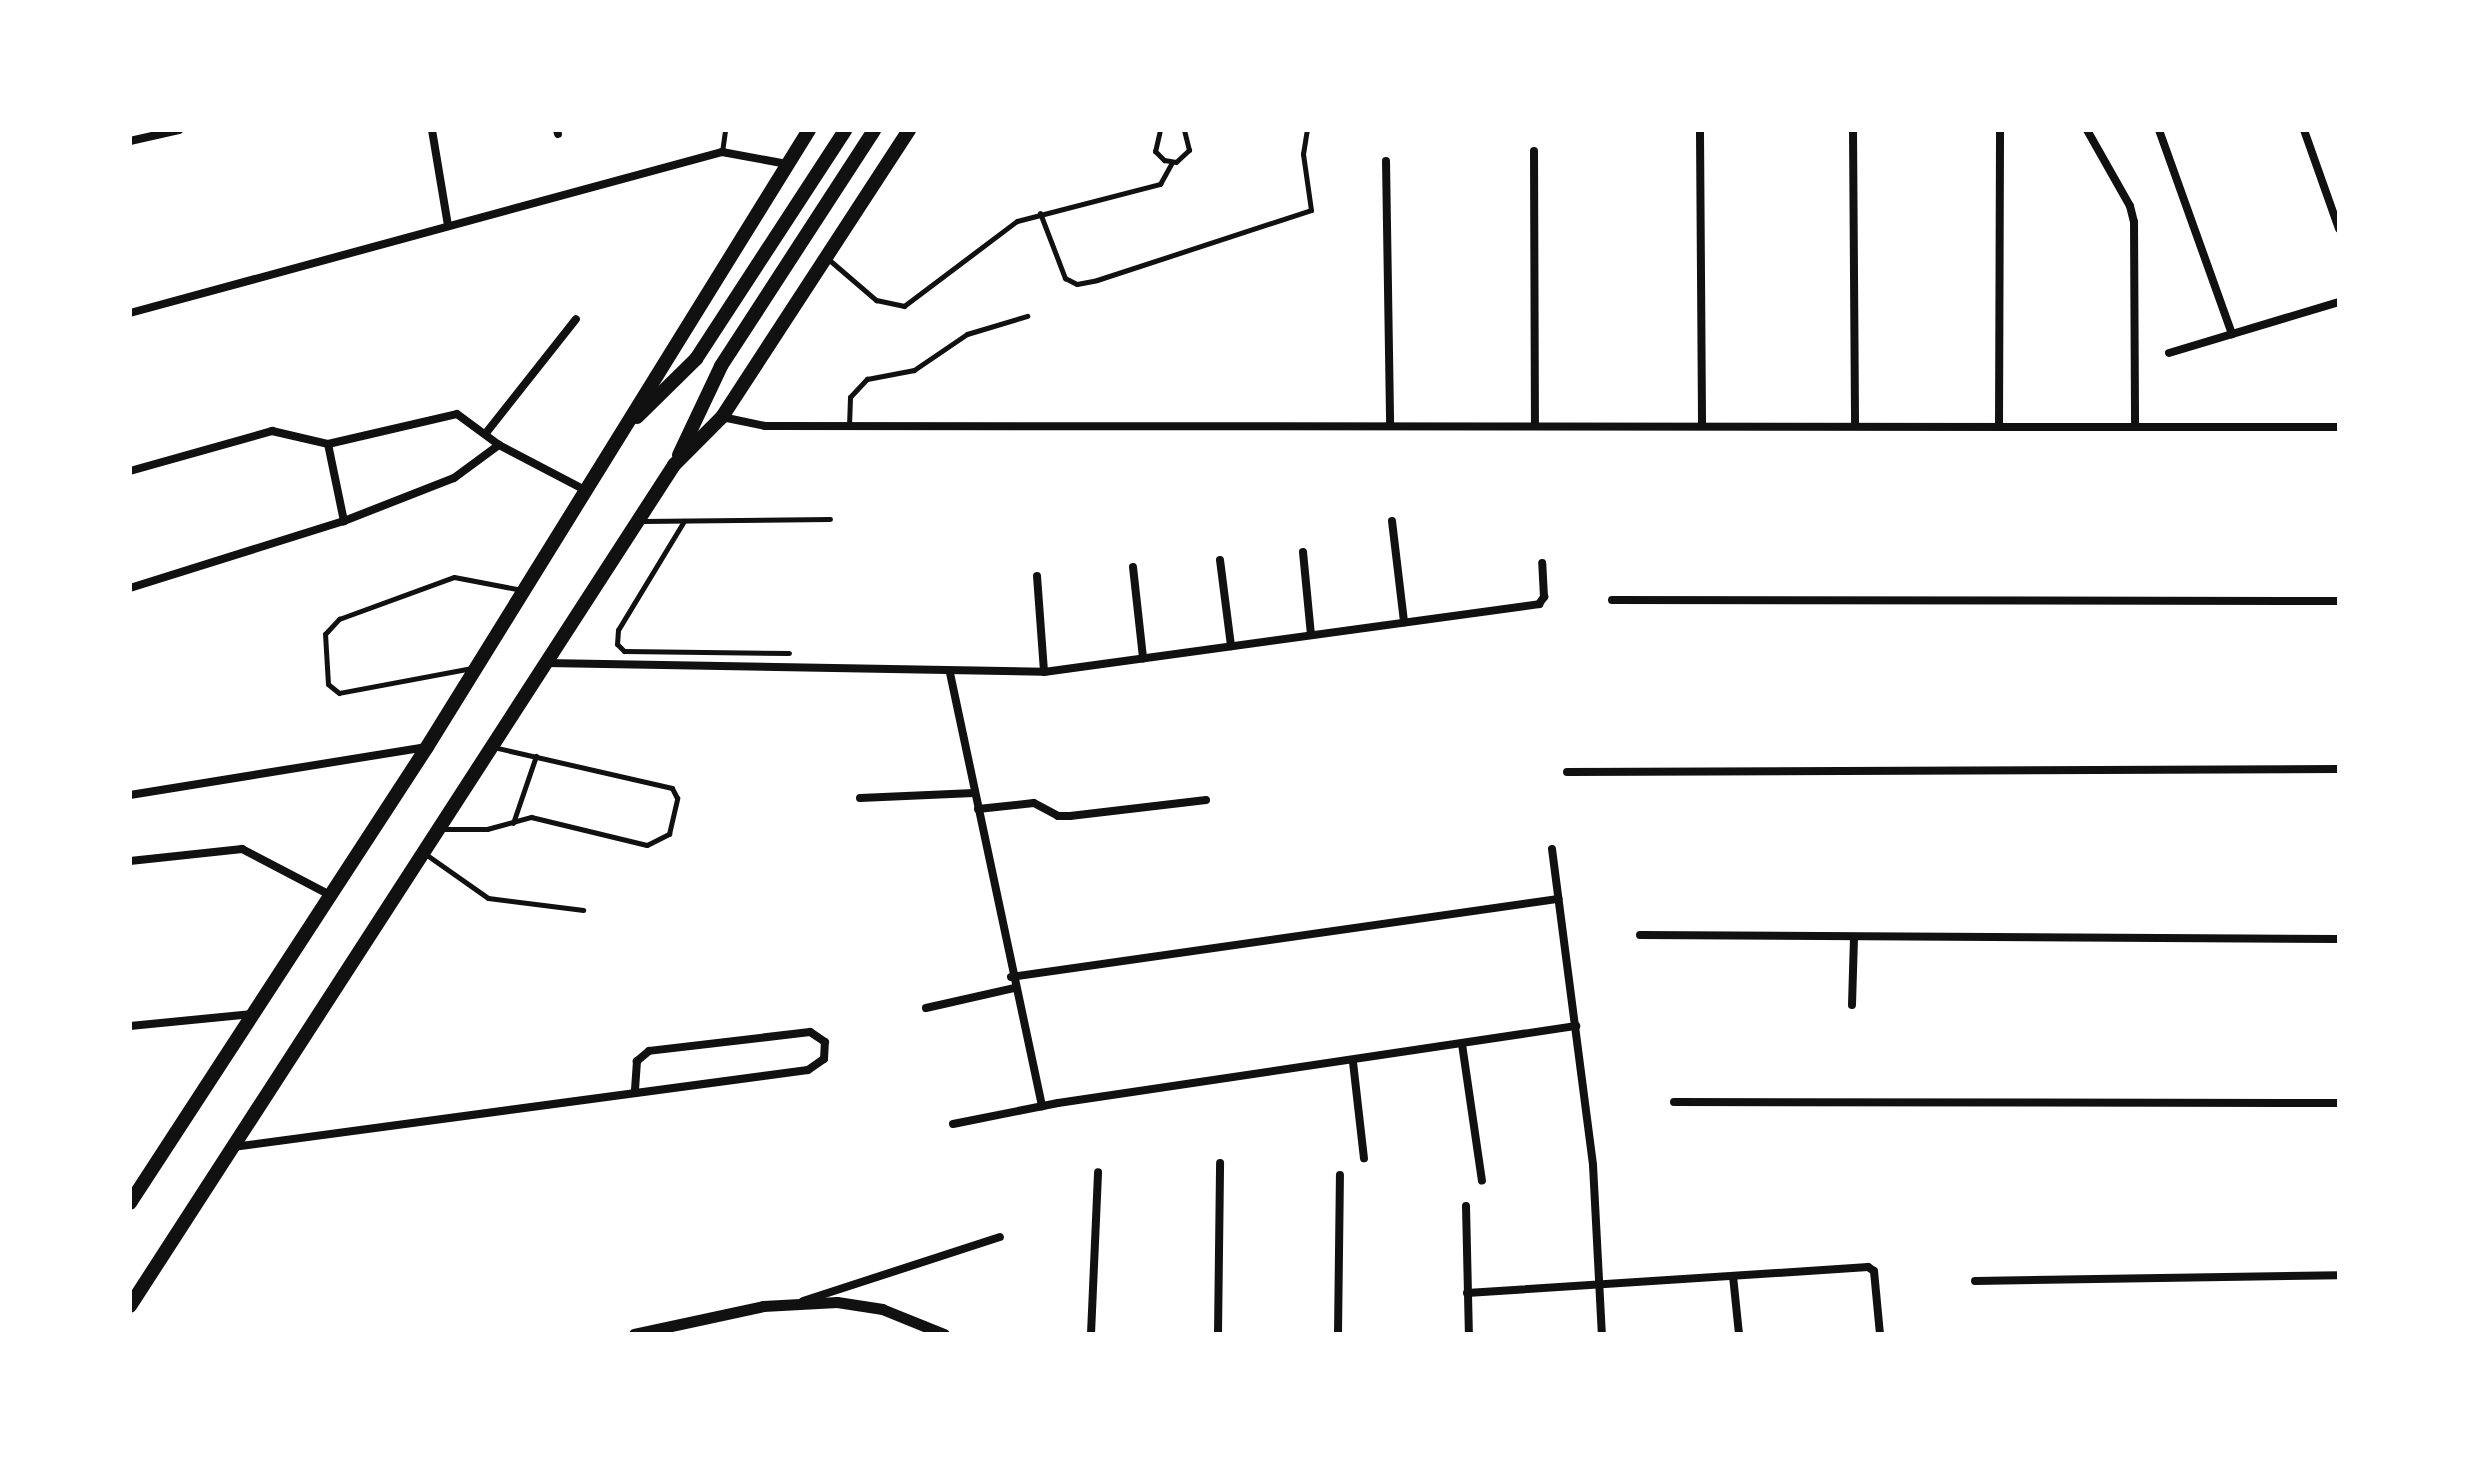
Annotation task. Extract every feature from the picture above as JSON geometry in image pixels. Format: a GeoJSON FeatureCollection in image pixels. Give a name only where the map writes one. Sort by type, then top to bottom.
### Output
{"type":"FeatureCollection","features":[{"type":"Feature","properties":{"kind":"main road"},"geometry":{"type":"LineString","coordinates":[[130,1203],[427,747],[809,130]]}},
{"type":"Feature","properties":{"kind":"main road"},"geometry":{"type":"LineString","coordinates":[[620,434],[696,359],[845,130]]}},
{"type":"Feature","properties":{"kind":"main road"},"geometry":{"type":"LineString","coordinates":[[130,1306],[674,465],[721,366],[874,130]]}},
{"type":"Feature","properties":{"kind":"main road"},"geometry":{"type":"LineString","coordinates":[[674,465],[722,417],[909,130]]}},
{"type":"Feature","properties":{"kind":"street"},"geometry":{"type":"LineString","coordinates":[[130,141],[179,130]]}},
{"type":"Feature","properties":{"kind":"street"},"geometry":{"type":"LineString","coordinates":[[432,130],[448,226]]}},
{"type":"Feature","properties":{"kind":"street"},"geometry":{"type":"LineString","coordinates":[[1853,130],[1855,426]]}},
{"type":"Feature","properties":{"kind":"street"},"geometry":{"type":"LineString","coordinates":[[1999,427],[2000,130]]}},
{"type":"Feature","properties":{"kind":"street"},"geometry":{"type":"LineString","coordinates":[[2087,130],[2133,213],[2135,427]]}},
{"type":"Feature","properties":{"kind":"street"},"geometry":{"type":"LineString","coordinates":[[2159,130],[2232,334]]}},
{"type":"Feature","properties":{"kind":"street"},"geometry":{"type":"LineString","coordinates":[[2304,130],[2339,229]]}},
{"type":"Feature","properties":{"kind":"street"},"geometry":{"type":"LineString","coordinates":[[1700,132],[1702,426]]}},
{"type":"Feature","properties":{"kind":"street"},"geometry":{"type":"LineString","coordinates":[[1534,151],[1535,426]]}},
{"type":"Feature","properties":{"kind":"street"},"geometry":{"type":"LineString","coordinates":[[130,313],[722,152],[787,164]]}},
{"type":"Feature","properties":{"kind":"street"},"geometry":{"type":"LineString","coordinates":[[1386,161],[1390,426]]}},
{"type":"Feature","properties":{"kind":"street"},"geometry":{"type":"LineString","coordinates":[[2169,353],[2339,302]]}},
{"type":"Feature","properties":{"kind":"street"},"geometry":{"type":"LineString","coordinates":[[486,433],[576,319]]}},
{"type":"Feature","properties":{"kind":"street"},"geometry":{"type":"LineString","coordinates":[[130,471],[272,431],[328,444],[457,414],[499,445],[585,490]]}},
{"type":"Feature","properties":{"kind":"street"},"geometry":{"type":"LineString","coordinates":[[722,417],[765,426],[2339,427]]}},
{"type":"Feature","properties":{"kind":"street"},"geometry":{"type":"LineString","coordinates":[[328,444],[344,521]]}},
{"type":"Feature","properties":{"kind":"street"},"geometry":{"type":"LineString","coordinates":[[130,588],[344,521],[454,478],[499,445]]}},
{"type":"Feature","properties":{"kind":"street"},"geometry":{"type":"LineString","coordinates":[[1392,521],[1404,622]]}},
{"type":"Feature","properties":{"kind":"street"},"geometry":{"type":"LineString","coordinates":[[1303,552],[1311,635]]}},
{"type":"Feature","properties":{"kind":"street"},"geometry":{"type":"LineString","coordinates":[[1220,560],[1231,646]]}},
{"type":"Feature","properties":{"kind":"street"},"geometry":{"type":"LineString","coordinates":[[546,663],[950,673],[1044,672],[1539,604],[1544,597],[1542,563]]}},
{"type":"Feature","properties":{"kind":"street"},"geometry":{"type":"LineString","coordinates":[[1133,567],[1143,658]]}},
{"type":"Feature","properties":{"kind":"street"},"geometry":{"type":"LineString","coordinates":[[1037,576],[1044,672]]}},
{"type":"Feature","properties":{"kind":"street"},"geometry":{"type":"LineString","coordinates":[[1612,600],[2339,601]]}},
{"type":"Feature","properties":{"kind":"street"},"geometry":{"type":"LineString","coordinates":[[950,673],[1011,977],[1042,1106]]}},
{"type":"Feature","properties":{"kind":"street"},"geometry":{"type":"LineString","coordinates":[[130,795],[427,747]]}},
{"type":"Feature","properties":{"kind":"street"},"geometry":{"type":"LineString","coordinates":[[1567,772],[2339,769]]}},
{"type":"Feature","properties":{"kind":"street"},"geometry":{"type":"LineString","coordinates":[[860,798],[974,793]]}},
{"type":"Feature","properties":{"kind":"street"},"geometry":{"type":"LineString","coordinates":[[978,809],[1034,803],[1058,816],[1070,816],[1206,800]]}},
{"type":"Feature","properties":{"kind":"street"},"geometry":{"type":"LineString","coordinates":[[130,861],[242,849],[330,895]]}},
{"type":"Feature","properties":{"kind":"street"},"geometry":{"type":"LineString","coordinates":[[1552,849],[1576,1026],[1601,1285],[1602,1334]]}},
{"type":"Feature","properties":{"kind":"street"},"geometry":{"type":"LineString","coordinates":[[1011,977],[1558,899]]}},
{"type":"Feature","properties":{"kind":"street"},"geometry":{"type":"LineString","coordinates":[[1640,935],[2339,939]]}},
{"type":"Feature","properties":{"kind":"street"},"geometry":{"type":"LineString","coordinates":[[1852,1005],[1854,938]]}},
{"type":"Feature","properties":{"kind":"street"},"geometry":{"type":"LineString","coordinates":[[926,1008],[1014,988]]}},
{"type":"Feature","properties":{"kind":"street"},"geometry":{"type":"LineString","coordinates":[[130,1026],[253,1013]]}},
{"type":"Feature","properties":{"kind":"street"},"geometry":{"type":"LineString","coordinates":[[953,1124],[1042,1106],[1353,1062],[1576,1026]]}},
{"type":"Feature","properties":{"kind":"street"},"geometry":{"type":"LineString","coordinates":[[233,1147],[808,1070],[824,1059],[825,1042],[810,1032],[649,1051],[637,1061],[635,1093]]}},
{"type":"Feature","properties":{"kind":"street"},"geometry":{"type":"LineString","coordinates":[[1462,1044],[1482,1181]]}},
{"type":"Feature","properties":{"kind":"street"},"geometry":{"type":"LineString","coordinates":[[1353,1062],[1364,1158]]}},
{"type":"Feature","properties":{"kind":"street"},"geometry":{"type":"LineString","coordinates":[[1674,1102],[2339,1103]]}},
{"type":"Feature","properties":{"kind":"street"},"geometry":{"type":"LineString","coordinates":[[1218,1334],[1220,1163]]}},
{"type":"Feature","properties":{"kind":"street"},"geometry":{"type":"LineString","coordinates":[[1091,1334],[1098,1172]]}},
{"type":"Feature","properties":{"kind":"street"},"geometry":{"type":"LineString","coordinates":[[1338,1334],[1340,1175]]}},
{"type":"Feature","properties":{"kind":"street"},"geometry":{"type":"LineString","coordinates":[[1466,1206],[1469,1334]]}},
{"type":"Feature","properties":{"kind":"street"},"geometry":{"type":"LineString","coordinates":[[634,1334],[798,1302],[1000,1237]]}},
{"type":"Feature","properties":{"kind":"street"},"geometry":{"type":"LineString","coordinates":[[1467,1293],[1871,1268],[1880,1334]]}},
{"type":"Feature","properties":{"kind":"street"},"geometry":{"type":"LineString","coordinates":[[1975,1281],[2339,1275]]}},
{"type":"Feature","properties":{"kind":"street"},"geometry":{"type":"LineString","coordinates":[[1733,1276],[1739,1334]]}},
{"type":"Feature","properties":{"kind":"street"},"geometry":{"type":"LineString","coordinates":[[798,1302],[882,1309],[944,1334]]}},
{"type":"Feature","properties":{"kind":"lane"},"geometry":{"type":"LineString","coordinates":[[722,152],[725,130]]}},
{"type":"Feature","properties":{"kind":"lane"},"geometry":{"type":"LineString","coordinates":[[1160,130],[1155,151],[1172,162]]}},
{"type":"Feature","properties":{"kind":"lane"},"geometry":{"type":"LineString","coordinates":[[826,257],[876,300],[904,306],[999,232],[1040,213],[1160,184],[1172,162],[1189,150],[1184,130]]}},
{"type":"Feature","properties":{"kind":"lane"},"geometry":{"type":"LineString","coordinates":[[1040,213],[1068,282],[1097,280],[1311,210],[1303,154],[1307,130]]}},
{"type":"Feature","properties":{"kind":"lane"},"geometry":{"type":"LineString","coordinates":[[849,426],[850,397],[867,379],[914,370],[967,334],[1027,316]]}},
{"type":"Feature","properties":{"kind":"lane"},"geometry":{"type":"LineString","coordinates":[[637,521],[830,519]]}},
{"type":"Feature","properties":{"kind":"lane"},"geometry":{"type":"LineString","coordinates":[[684,521],[618,630],[617,644],[624,651],[789,653]]}},
{"type":"Feature","properties":{"kind":"lane"},"geometry":{"type":"LineString","coordinates":[[476,667],[339,693],[328,684],[325,634],[339,619],[454,577],[523,590]]}},
{"type":"Feature","properties":{"kind":"lane"},"geometry":{"type":"LineString","coordinates":[[439,829],[513,823],[531,817],[647,845],[669,834],[677,798],[672,788],[492,746]]}},
{"type":"Feature","properties":{"kind":"lane"},"geometry":{"type":"LineString","coordinates":[[513,823],[536,756]]}},
{"type":"Feature","properties":{"kind":"lane"},"geometry":{"type":"LineString","coordinates":[[424,852],[488,898],[583,910]]}}]}
